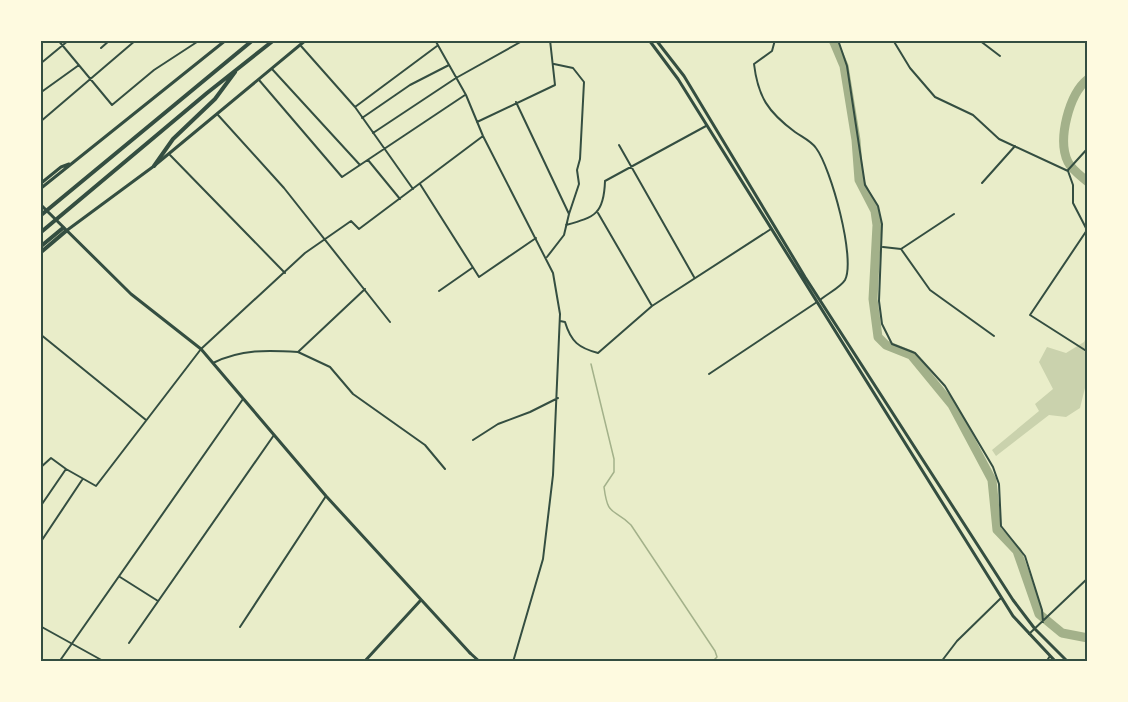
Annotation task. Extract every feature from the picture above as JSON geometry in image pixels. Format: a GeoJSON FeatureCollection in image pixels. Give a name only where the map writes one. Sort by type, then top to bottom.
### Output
{"type":"FeatureCollection","features":[{"type":"Feature","properties":{"kind":"highway"},"geometry":{"type":"LineString","coordinates":[[40,216],[253,40]]}},
{"type":"Feature","properties":{"kind":"highway"},"geometry":{"type":"LineString","coordinates":[[40,234],[274,40]]}},
{"type":"Feature","properties":{"kind":"highway"},"geometry":{"type":"LineString","coordinates":[[154,166],[173,139],[215,99],[238,68]]}},
{"type":"Feature","properties":{"kind":"highway"},"geometry":{"type":"LineString","coordinates":[[40,247],[64,229]]}},
{"type":"Feature","properties":{"kind":"highway"},"geometry":{"type":"LineString","coordinates":[[40,253],[64,229]]}},
{"type":"Feature","properties":{"kind":"main road"},"geometry":{"type":"LineString","coordinates":[[40,189],[226,40]]}},
{"type":"Feature","properties":{"kind":"main road"},"geometry":{"type":"LineString","coordinates":[[64,229],[154,166],[306,40]]}},
{"type":"Feature","properties":{"kind":"main road"},"geometry":{"type":"LineString","coordinates":[[649,40],[678,79],[771,230],[1013,600],[1035,628],[1068,662]]}},
{"type":"Feature","properties":{"kind":"main road"},"geometry":{"type":"LineString","coordinates":[[656,40],[684,76],[818,301],[1001,598],[1029,634],[1056,662]]}},
{"type":"Feature","properties":{"kind":"main road"},"geometry":{"type":"LineString","coordinates":[[40,184],[61,167],[70,164]]}},
{"type":"Feature","properties":{"kind":"main road"},"geometry":{"type":"LineString","coordinates":[[40,204],[132,294],[201,349],[326,496],[420,601],[479,662]]}},
{"type":"Feature","properties":{"kind":"main road"},"geometry":{"type":"LineString","coordinates":[[364,662],[420,601]]}},
{"type":"Feature","properties":{"kind":"street"},"geometry":{"type":"LineString","coordinates":[[58,40],[112,105],[154,70],[200,40]]}},
{"type":"Feature","properties":{"kind":"street"},"geometry":{"type":"LineString","coordinates":[[40,64],[69,40]]}},
{"type":"Feature","properties":{"kind":"street"},"geometry":{"type":"LineString","coordinates":[[101,48],[110,40]]}},
{"type":"Feature","properties":{"kind":"street"},"geometry":{"type":"LineString","coordinates":[[40,122],[136,40]]}},
{"type":"Feature","properties":{"kind":"street"},"geometry":{"type":"LineString","coordinates":[[435,40],[466,95],[483,136],[553,273],[560,321],[556,359],[558,398],[553,475],[543,559],[513,662]]}},
{"type":"Feature","properties":{"kind":"street"},"geometry":{"type":"LineString","coordinates":[[372,134],[456,78],[524,40]]}},
{"type":"Feature","properties":{"kind":"street"},"geometry":{"type":"LineString","coordinates":[[477,122],[555,85],[550,40]]}},
{"type":"Feature","properties":{"kind":"street"},"geometry":{"type":"LineString","coordinates":[[710,374],[844,281],[849,266],[838,206],[827,164],[814,146],[772,113],[757,89],[754,64],[772,51],[776,40]]}},
{"type":"Feature","properties":{"kind":"street"},"geometry":{"type":"LineString","coordinates":[[838,40],[847,66],[865,185],[878,206],[882,224],[879,301],[882,324],[892,344],[915,353],[945,386],[993,467],[999,484],[1001,526],[1025,556],[1042,610],[1043,622]]}},
{"type":"Feature","properties":{"kind":"street"},"geometry":{"type":"LineString","coordinates":[[893,40],[910,68],[935,97],[973,115],[995,137],[1068,170],[1074,185],[1073,203],[1086,230],[1030,315],[1088,352]]}},
{"type":"Feature","properties":{"kind":"street"},"geometry":{"type":"LineString","coordinates":[[979,40],[1000,56]]}},
{"type":"Feature","properties":{"kind":"street"},"geometry":{"type":"LineString","coordinates":[[301,46],[355,107],[383,150],[413,189]]}},
{"type":"Feature","properties":{"kind":"street"},"geometry":{"type":"LineString","coordinates":[[355,107],[438,46]]}},
{"type":"Feature","properties":{"kind":"street"},"geometry":{"type":"LineString","coordinates":[[546,258],[564,235],[579,184],[577,170],[580,159],[584,82],[573,68],[554,64]]}},
{"type":"Feature","properties":{"kind":"street"},"geometry":{"type":"LineString","coordinates":[[40,93],[79,65]]}},
{"type":"Feature","properties":{"kind":"street"},"geometry":{"type":"LineString","coordinates":[[362,118],[410,85],[449,65]]}},
{"type":"Feature","properties":{"kind":"street"},"geometry":{"type":"LineString","coordinates":[[272,69],[360,165]]}},
{"type":"Feature","properties":{"kind":"street"},"geometry":{"type":"LineString","coordinates":[[259,80],[342,177],[466,95]]}},
{"type":"Feature","properties":{"kind":"street"},"geometry":{"type":"LineString","coordinates":[[516,102],[569,213]]}},
{"type":"Feature","properties":{"kind":"street"},"geometry":{"type":"LineString","coordinates":[[218,114],[284,188],[390,322]]}},
{"type":"Feature","properties":{"kind":"street"},"geometry":{"type":"LineString","coordinates":[[566,225],[593,217],[604,201],[604,181],[631,169],[706,125]]}},
{"type":"Feature","properties":{"kind":"street"},"geometry":{"type":"LineString","coordinates":[[40,468],[51,458],[82,480],[96,486],[201,349],[305,253],[351,221],[359,229],[483,136]]}},
{"type":"Feature","properties":{"kind":"street"},"geometry":{"type":"LineString","coordinates":[[619,145],[694,278]]}},
{"type":"Feature","properties":{"kind":"street"},"geometry":{"type":"LineString","coordinates":[[982,183],[1015,146]]}},
{"type":"Feature","properties":{"kind":"street"},"geometry":{"type":"LineString","coordinates":[[1068,170],[1088,148]]}},
{"type":"Feature","properties":{"kind":"street"},"geometry":{"type":"LineString","coordinates":[[169,154],[285,273]]}},
{"type":"Feature","properties":{"kind":"street"},"geometry":{"type":"LineString","coordinates":[[368,160],[400,199]]}},
{"type":"Feature","properties":{"kind":"street"},"geometry":{"type":"LineString","coordinates":[[420,184],[479,277],[536,238]]}},
{"type":"Feature","properties":{"kind":"street"},"geometry":{"type":"LineString","coordinates":[[597,212],[652,306]]}},
{"type":"Feature","properties":{"kind":"street"},"geometry":{"type":"LineString","coordinates":[[882,247],[901,249],[954,214]]}},
{"type":"Feature","properties":{"kind":"street"},"geometry":{"type":"LineString","coordinates":[[560,321],[566,322],[569,334],[579,348],[598,354],[652,306],[771,230]]}},
{"type":"Feature","properties":{"kind":"street"},"geometry":{"type":"LineString","coordinates":[[901,249],[930,290],[994,336]]}},
{"type":"Feature","properties":{"kind":"street"},"geometry":{"type":"LineString","coordinates":[[439,291],[472,268]]}},
{"type":"Feature","properties":{"kind":"street"},"geometry":{"type":"LineString","coordinates":[[298,352],[365,289]]}},
{"type":"Feature","properties":{"kind":"street"},"geometry":{"type":"LineString","coordinates":[[40,334],[146,420]]}},
{"type":"Feature","properties":{"kind":"street"},"geometry":{"type":"LineString","coordinates":[[213,363],[232,353],[267,350],[298,352],[330,367],[353,394],[425,445],[445,469]]}},
{"type":"Feature","properties":{"kind":"street"},"geometry":{"type":"LineString","coordinates":[[59,662],[71,641],[243,398]]}},
{"type":"Feature","properties":{"kind":"street"},"geometry":{"type":"LineString","coordinates":[[473,440],[498,424],[558,398]]}},
{"type":"Feature","properties":{"kind":"street"},"geometry":{"type":"LineString","coordinates":[[129,643],[274,435]]}},
{"type":"Feature","properties":{"kind":"street"},"geometry":{"type":"LineString","coordinates":[[40,507],[66,469]]}},
{"type":"Feature","properties":{"kind":"street"},"geometry":{"type":"LineString","coordinates":[[40,543],[82,480]]}},
{"type":"Feature","properties":{"kind":"street"},"geometry":{"type":"LineString","coordinates":[[240,627],[326,496]]}},
{"type":"Feature","properties":{"kind":"street"},"geometry":{"type":"LineString","coordinates":[[119,576],[158,602]]}},
{"type":"Feature","properties":{"kind":"street"},"geometry":{"type":"LineString","coordinates":[[1029,634],[1088,578]]}},
{"type":"Feature","properties":{"kind":"street"},"geometry":{"type":"LineString","coordinates":[[941,662],[957,641],[1001,598]]}},
{"type":"Feature","properties":{"kind":"street"},"geometry":{"type":"LineString","coordinates":[[40,626],[71,641],[105,662]]}},
{"type":"Feature","properties":{"kind":"street"},"geometry":{"type":"LineString","coordinates":[[1046,662],[1050,656]]}},
{"type":"Feature","properties":{"kind":"green space"},"geometry":{"type":"Polygon","coordinates":[[[1087,335],[1087,380],[1080,408],[1066,417],[1049,415],[996,456],[992,450],[1039,411],[1035,404],[1053,389],[1039,362],[1047,347],[1066,353],[1084,342],[1087,335]]]}},
{"type":"Feature","properties":{"kind":"waterway"},"geometry":{"type":"LineString","coordinates":[[833,40],[844,66],[856,140],[859,180],[875,211],[877,225],[873,299],[878,337],[886,345],[911,355],[952,405],[992,480],[997,530],[1017,551],[1039,614],[1062,633],[1088,638]]}},
{"type":"Feature","properties":{"kind":"waterway"},"geometry":{"type":"LineString","coordinates":[[1088,79],[1075,95],[1064,130],[1065,153],[1068,162],[1088,182]]}},
{"type":"Feature","properties":{"kind":"waterway"},"geometry":{"type":"LineString","coordinates":[[591,364],[614,459],[614,472],[604,487],[607,503],[612,511],[631,525],[715,651],[717,657],[712,662]]}}]}
